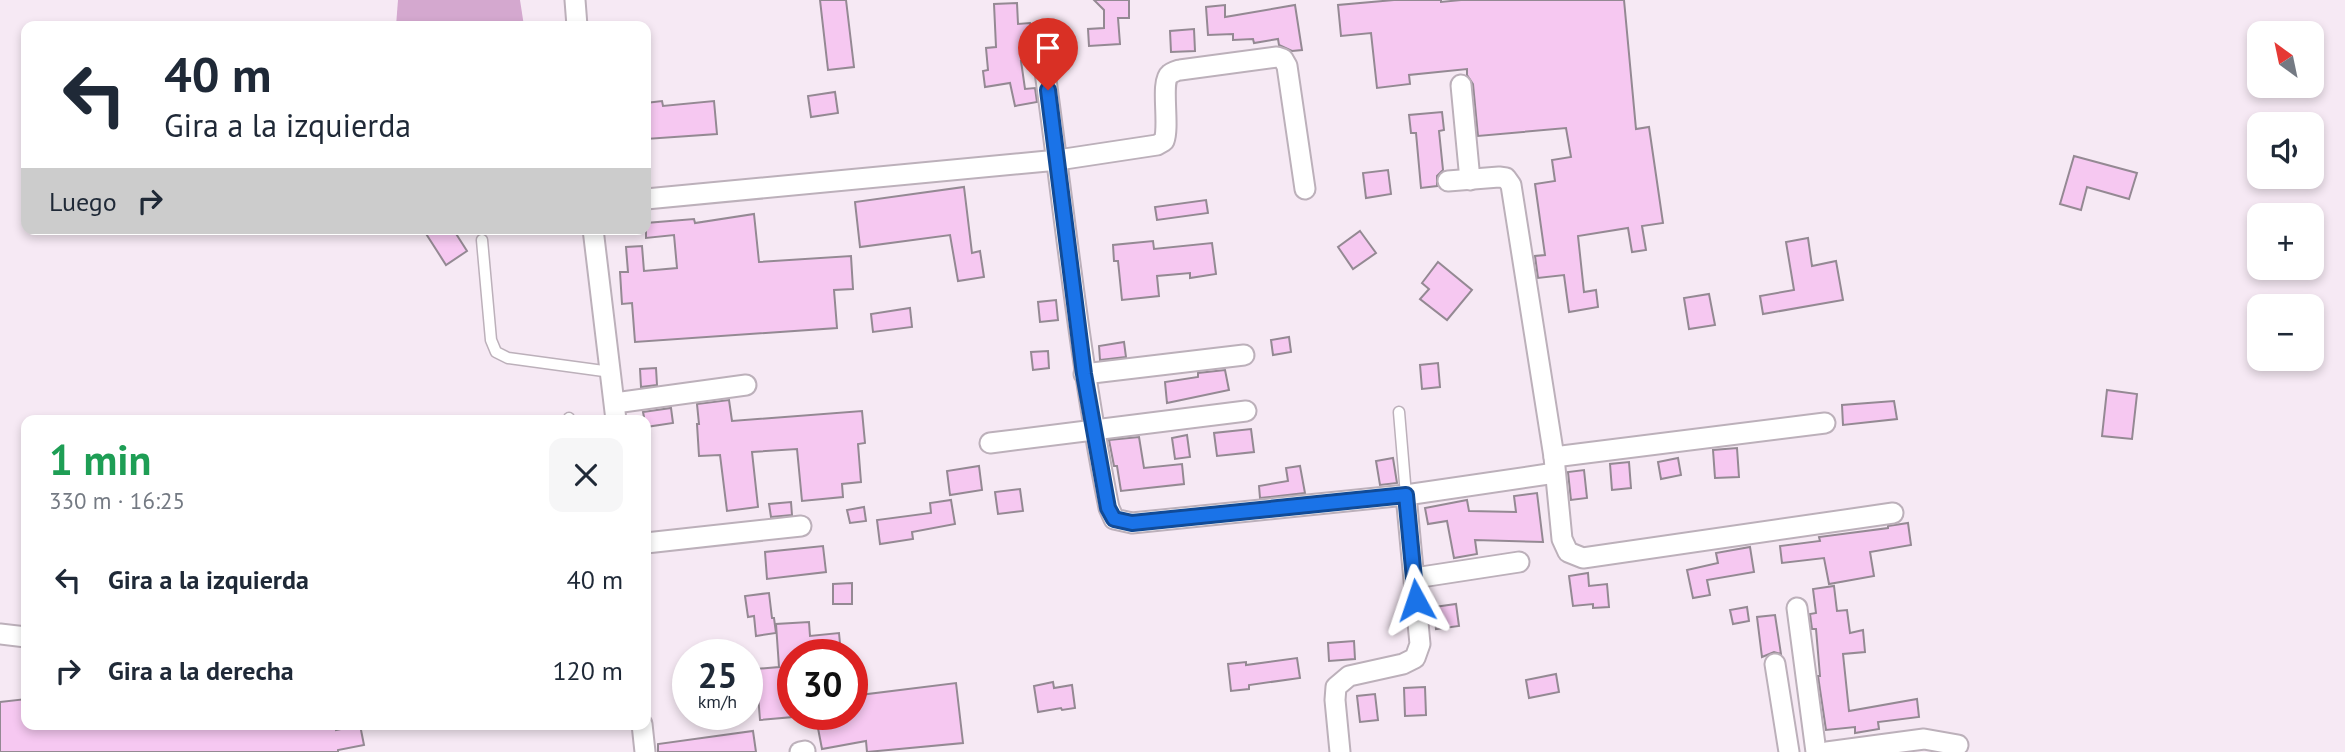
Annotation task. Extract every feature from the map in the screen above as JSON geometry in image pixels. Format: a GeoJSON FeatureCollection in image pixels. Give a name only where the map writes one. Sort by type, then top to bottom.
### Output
{"type":"FeatureCollection","features":[{"type":"Feature","properties":{"kind":"street"},"geometry":{"type":"LineString","coordinates":[[575,0],[577,21]]}},
{"type":"Feature","properties":{"kind":"street"},"geometry":{"type":"LineString","coordinates":[[1041,43],[1084,374],[1108,508],[1114,519],[1132,523],[1406,495],[1555,465],[1825,423]]}},
{"type":"Feature","properties":{"kind":"street"},"geometry":{"type":"LineString","coordinates":[[651,199],[1058,160],[1157,145],[1164,141],[1168,131],[1165,81],[1170,73],[1277,57],[1283,58],[1287,66],[1305,189]]}},
{"type":"Feature","properties":{"kind":"street"},"geometry":{"type":"LineString","coordinates":[[1461,85],[1470,180]]}},
{"type":"Feature","properties":{"kind":"street"},"geometry":{"type":"LineString","coordinates":[[1448,181],[1499,177],[1506,178],[1511,185],[1555,465],[1562,539],[1568,552],[1583,558],[1893,513]]}},
{"type":"Feature","properties":{"kind":"street"},"geometry":{"type":"LineString","coordinates":[[594,235],[616,411],[746,384]]}},
{"type":"Feature","properties":{"kind":"street"},"geometry":{"type":"LineString","coordinates":[[1084,374],[1244,355]]}},
{"type":"Feature","properties":{"kind":"street"},"geometry":{"type":"LineString","coordinates":[[990,443],[1246,411]]}},
{"type":"Feature","properties":{"kind":"street"},"geometry":{"type":"LineString","coordinates":[[1340,752],[1336,687],[1349,676],[1403,664],[1415,658],[1420,644],[1406,495]]}},
{"type":"Feature","properties":{"kind":"street"},"geometry":{"type":"LineString","coordinates":[[651,542],[801,526]]}},
{"type":"Feature","properties":{"kind":"street"},"geometry":{"type":"LineString","coordinates":[[1415,578],[1520,562]]}},
{"type":"Feature","properties":{"kind":"street"},"geometry":{"type":"LineString","coordinates":[[1797,608],[1816,752]]}},
{"type":"Feature","properties":{"kind":"street"},"geometry":{"type":"LineString","coordinates":[[0,634],[21,636]]}},
{"type":"Feature","properties":{"kind":"street"},"geometry":{"type":"LineString","coordinates":[[1775,664],[1789,752]]}},
{"type":"Feature","properties":{"kind":"street"},"geometry":{"type":"LineString","coordinates":[[643,730],[645,752]]}},
{"type":"Feature","properties":{"kind":"street"},"geometry":{"type":"LineString","coordinates":[[1827,752],[1924,739],[1958,745]]}},
{"type":"Feature","properties":{"kind":"lane"},"geometry":{"type":"LineString","coordinates":[[482,240],[491,341],[496,352],[508,358],[611,372]]}},
{"type":"Feature","properties":{"kind":"lane"},"geometry":{"type":"LineString","coordinates":[[1399,412],[1406,495]]}},
{"type":"Feature","properties":{"kind":"shaded area"},"geometry":{"type":"Polygon","coordinates":[[[398,0],[520,0],[523,21],[396,21],[398,0]]]}},
{"type":"Feature","properties":{"kind":"building"},"geometry":{"type":"Polygon","coordinates":[[[820,0],[846,0],[854,67],[828,70],[820,0]]]}},
{"type":"Feature","properties":{"kind":"building"},"geometry":{"type":"Polygon","coordinates":[[[1094,0],[1129,0],[1129,18],[1118,18],[1120,44],[1089,46],[1088,29],[1104,28],[1104,10],[1094,0]]]}},
{"type":"Feature","properties":{"kind":"building"},"geometry":{"type":"Polygon","coordinates":[[[1394,0],[1624,0],[1636,129],[1649,127],[1663,223],[1642,226],[1646,250],[1632,252],[1628,228],[1578,236],[1584,292],[1596,290],[1598,307],[1569,312],[1564,275],[1538,278],[1535,256],[1545,255],[1535,184],[1555,181],[1552,160],[1571,157],[1566,128],[1478,136],[1473,84],[1467,75],[1467,69],[1409,75],[1410,84],[1377,88],[1371,33],[1341,36],[1338,5],[1394,0]]]}},
{"type":"Feature","properties":{"kind":"building"},"geometry":{"type":"Polygon","coordinates":[[[1017,3],[1018,24],[1030,23],[1032,35],[1029,45],[1031,61],[1021,61],[1025,89],[1035,88],[1037,102],[1015,106],[1010,83],[985,87],[983,71],[988,70],[986,48],[996,47],[994,4],[1017,3]]]}},
{"type":"Feature","properties":{"kind":"building"},"geometry":{"type":"Polygon","coordinates":[[[1225,5],[1225,17],[1295,5],[1302,50],[1292,51],[1279,45],[1278,39],[1254,43],[1253,39],[1233,40],[1233,34],[1208,35],[1206,7],[1225,5]]]}},
{"type":"Feature","properties":{"kind":"building"},"geometry":{"type":"Polygon","coordinates":[[[1194,29],[1195,51],[1171,52],[1170,31],[1194,29]]]}},
{"type":"Feature","properties":{"kind":"building"},"geometry":{"type":"Polygon","coordinates":[[[835,92],[838,113],[811,117],[808,96],[835,92]]]}},
{"type":"Feature","properties":{"kind":"building"},"geometry":{"type":"Polygon","coordinates":[[[662,101],[663,106],[714,101],[717,134],[651,139],[651,102],[662,101]]]}},
{"type":"Feature","properties":{"kind":"building"},"geometry":{"type":"Polygon","coordinates":[[[1442,112],[1444,130],[1439,131],[1443,170],[1437,176],[1437,186],[1421,188],[1416,133],[1411,133],[1409,115],[1442,112]]]}},
{"type":"Feature","properties":{"kind":"building"},"geometry":{"type":"Polygon","coordinates":[[[2074,156],[2137,173],[2129,199],[2087,187],[2081,210],[2060,204],[2074,156]]]}},
{"type":"Feature","properties":{"kind":"building"},"geometry":{"type":"Polygon","coordinates":[[[1388,170],[1391,194],[1366,198],[1363,173],[1388,170]]]}},
{"type":"Feature","properties":{"kind":"building"},"geometry":{"type":"Polygon","coordinates":[[[964,187],[972,253],[980,251],[984,277],[958,281],[950,235],[860,247],[855,202],[964,187]]]}},
{"type":"Feature","properties":{"kind":"building"},"geometry":{"type":"Polygon","coordinates":[[[1206,200],[1208,213],[1157,220],[1155,207],[1206,200]]]}},
{"type":"Feature","properties":{"kind":"building"},"geometry":{"type":"Polygon","coordinates":[[[754,214],[759,262],[851,256],[853,289],[834,290],[837,328],[635,342],[632,303],[622,304],[620,272],[628,272],[626,247],[642,246],[644,271],[677,268],[674,235],[646,238],[646,235],[651,235],[651,223],[694,219],[695,223],[754,214]]]}},
{"type":"Feature","properties":{"kind":"building"},"geometry":{"type":"Polygon","coordinates":[[[1360,231],[1376,253],[1353,269],[1338,247],[1360,231]]]}},
{"type":"Feature","properties":{"kind":"building"},"geometry":{"type":"Polygon","coordinates":[[[427,235],[457,235],[467,251],[446,265],[427,235]]]}},
{"type":"Feature","properties":{"kind":"building"},"geometry":{"type":"Polygon","coordinates":[[[1808,238],[1812,266],[1836,261],[1843,300],[1763,314],[1760,296],[1794,290],[1786,242],[1808,238]]]}},
{"type":"Feature","properties":{"kind":"building"},"geometry":{"type":"Polygon","coordinates":[[[1153,241],[1154,249],[1212,243],[1216,274],[1190,278],[1190,273],[1157,276],[1159,296],[1122,300],[1118,261],[1114,261],[1113,245],[1153,241]]]}},
{"type":"Feature","properties":{"kind":"building"},"geometry":{"type":"Polygon","coordinates":[[[1438,262],[1472,290],[1447,320],[1420,299],[1429,289],[1422,283],[1438,262]]]}},
{"type":"Feature","properties":{"kind":"building"},"geometry":{"type":"Polygon","coordinates":[[[1709,294],[1715,325],[1689,329],[1684,298],[1709,294]]]}},
{"type":"Feature","properties":{"kind":"building"},"geometry":{"type":"Polygon","coordinates":[[[1056,300],[1058,320],[1040,322],[1038,302],[1056,300]]]}},
{"type":"Feature","properties":{"kind":"building"},"geometry":{"type":"Polygon","coordinates":[[[910,308],[912,327],[873,332],[871,314],[910,308]]]}},
{"type":"Feature","properties":{"kind":"building"},"geometry":{"type":"Polygon","coordinates":[[[1289,337],[1291,352],[1273,355],[1271,340],[1289,337]]]}},
{"type":"Feature","properties":{"kind":"building"},"geometry":{"type":"Polygon","coordinates":[[[1124,342],[1126,357],[1100,360],[1099,346],[1124,342]]]}},
{"type":"Feature","properties":{"kind":"building"},"geometry":{"type":"Polygon","coordinates":[[[1048,351],[1049,368],[1033,370],[1031,352],[1048,351]]]}},
{"type":"Feature","properties":{"kind":"building"},"geometry":{"type":"Polygon","coordinates":[[[1438,363],[1440,387],[1422,389],[1420,365],[1438,363]]]}},
{"type":"Feature","properties":{"kind":"building"},"geometry":{"type":"Polygon","coordinates":[[[656,368],[657,385],[641,387],[640,369],[656,368]]]}},
{"type":"Feature","properties":{"kind":"building"},"geometry":{"type":"Polygon","coordinates":[[[1225,370],[1229,390],[1167,403],[1165,382],[1198,377],[1198,373],[1225,370]]]}},
{"type":"Feature","properties":{"kind":"building"},"geometry":{"type":"Polygon","coordinates":[[[2107,390],[2137,394],[2132,439],[2102,436],[2107,390]]]}},
{"type":"Feature","properties":{"kind":"building"},"geometry":{"type":"Polygon","coordinates":[[[729,400],[732,421],[862,411],[865,443],[858,444],[861,482],[842,484],[843,497],[802,501],[797,449],[752,452],[758,507],[727,511],[720,455],[699,456],[697,404],[729,400]]]}},
{"type":"Feature","properties":{"kind":"building"},"geometry":{"type":"Polygon","coordinates":[[[1894,401],[1897,419],[1843,425],[1842,405],[1894,401]]]}},
{"type":"Feature","properties":{"kind":"building"},"geometry":{"type":"Polygon","coordinates":[[[671,408],[673,423],[651,426],[651,415],[644,415],[643,412],[671,408]]]}},
{"type":"Feature","properties":{"kind":"building"},"geometry":{"type":"Polygon","coordinates":[[[1251,429],[1254,452],[1217,456],[1214,433],[1251,429]]]}},
{"type":"Feature","properties":{"kind":"building"},"geometry":{"type":"Polygon","coordinates":[[[1187,435],[1190,457],[1175,459],[1172,438],[1187,435]]]}},
{"type":"Feature","properties":{"kind":"building"},"geometry":{"type":"Polygon","coordinates":[[[1139,437],[1144,468],[1182,464],[1184,484],[1121,491],[1109,440],[1139,437]]]}},
{"type":"Feature","properties":{"kind":"building"},"geometry":{"type":"Polygon","coordinates":[[[1737,448],[1739,477],[1715,478],[1713,450],[1737,448]]]}},
{"type":"Feature","properties":{"kind":"building"},"geometry":{"type":"Polygon","coordinates":[[[1393,458],[1397,483],[1380,485],[1376,461],[1393,458]]]}},
{"type":"Feature","properties":{"kind":"building"},"geometry":{"type":"Polygon","coordinates":[[[1678,458],[1681,475],[1661,479],[1658,462],[1678,458]]]}},
{"type":"Feature","properties":{"kind":"building"},"geometry":{"type":"Polygon","coordinates":[[[1629,462],[1631,488],[1612,490],[1610,464],[1629,462]]]}},
{"type":"Feature","properties":{"kind":"building"},"geometry":{"type":"Polygon","coordinates":[[[979,466],[982,490],[950,495],[947,471],[979,466]]]}},
{"type":"Feature","properties":{"kind":"building"},"geometry":{"type":"Polygon","coordinates":[[[1300,466],[1305,493],[1260,498],[1259,486],[1288,481],[1286,468],[1300,466]]]}},
{"type":"Feature","properties":{"kind":"building"},"geometry":{"type":"Polygon","coordinates":[[[1584,470],[1587,498],[1571,500],[1568,472],[1584,470]]]}},
{"type":"Feature","properties":{"kind":"building"},"geometry":{"type":"Polygon","coordinates":[[[1020,489],[1023,511],[998,514],[995,492],[1020,489]]]}},
{"type":"Feature","properties":{"kind":"building"},"geometry":{"type":"Polygon","coordinates":[[[1537,493],[1543,542],[1475,540],[1477,554],[1454,558],[1447,521],[1428,524],[1425,508],[1467,500],[1469,511],[1516,512],[1514,496],[1537,493]]]}},
{"type":"Feature","properties":{"kind":"building"},"geometry":{"type":"Polygon","coordinates":[[[951,500],[955,524],[912,532],[913,539],[880,544],[877,520],[931,513],[930,503],[951,500]]]}},
{"type":"Feature","properties":{"kind":"building"},"geometry":{"type":"Polygon","coordinates":[[[791,502],[792,515],[771,517],[769,504],[791,502]]]}},
{"type":"Feature","properties":{"kind":"building"},"geometry":{"type":"Polygon","coordinates":[[[864,507],[866,521],[850,523],[847,510],[864,507]]]}},
{"type":"Feature","properties":{"kind":"building"},"geometry":{"type":"Polygon","coordinates":[[[1908,523],[1911,545],[1870,552],[1874,576],[1829,584],[1824,558],[1782,563],[1780,546],[1820,541],[1819,537],[1908,523]]]}},
{"type":"Feature","properties":{"kind":"building"},"geometry":{"type":"Polygon","coordinates":[[[823,546],[826,572],[767,579],[765,552],[823,546]]]}},
{"type":"Feature","properties":{"kind":"building"},"geometry":{"type":"Polygon","coordinates":[[[1750,547],[1754,572],[1707,580],[1710,595],[1693,598],[1687,570],[1718,563],[1716,553],[1750,547]]]}},
{"type":"Feature","properties":{"kind":"building"},"geometry":{"type":"Polygon","coordinates":[[[1588,573],[1589,586],[1607,584],[1609,607],[1593,608],[1593,604],[1573,606],[1569,576],[1588,573]]]}},
{"type":"Feature","properties":{"kind":"building"},"geometry":{"type":"Polygon","coordinates":[[[852,583],[852,604],[833,604],[833,584],[852,583]]]}},
{"type":"Feature","properties":{"kind":"building"},"geometry":{"type":"Polygon","coordinates":[[[1834,586],[1837,611],[1847,610],[1850,633],[1863,630],[1865,652],[1843,654],[1849,711],[1917,699],[1919,717],[1878,722],[1879,729],[1855,733],[1855,727],[1826,730],[1818,676],[1816,629],[1812,629],[1810,614],[1816,613],[1813,589],[1834,586]]]}},
{"type":"Feature","properties":{"kind":"building"},"geometry":{"type":"Polygon","coordinates":[[[769,593],[776,633],[756,636],[754,616],[748,617],[745,596],[769,593]]]}},
{"type":"Feature","properties":{"kind":"building"},"geometry":{"type":"Polygon","coordinates":[[[1456,604],[1459,626],[1436,629],[1434,607],[1456,604]]]}},
{"type":"Feature","properties":{"kind":"building"},"geometry":{"type":"Polygon","coordinates":[[[1747,607],[1749,621],[1733,624],[1730,610],[1747,607]]]}},
{"type":"Feature","properties":{"kind":"building"},"geometry":{"type":"Polygon","coordinates":[[[1775,615],[1781,654],[1774,652],[1762,657],[1757,617],[1775,615]]]}},
{"type":"Feature","properties":{"kind":"building"},"geometry":{"type":"Polygon","coordinates":[[[809,622],[810,636],[839,633],[840,639],[777,639],[776,624],[809,622]]]}},
{"type":"Feature","properties":{"kind":"building"},"geometry":{"type":"Polygon","coordinates":[[[1354,641],[1355,659],[1329,661],[1328,643],[1354,641]]]}},
{"type":"Feature","properties":{"kind":"building"},"geometry":{"type":"Polygon","coordinates":[[[1297,658],[1300,678],[1249,685],[1249,689],[1231,691],[1228,664],[1246,662],[1246,665],[1297,658]]]}},
{"type":"Feature","properties":{"kind":"building"},"geometry":{"type":"Polygon","coordinates":[[[777,667],[777,718],[763,720],[763,668],[777,667]]]}},
{"type":"Feature","properties":{"kind":"building"},"geometry":{"type":"Polygon","coordinates":[[[1556,674],[1559,692],[1529,698],[1526,680],[1556,674]]]}},
{"type":"Feature","properties":{"kind":"building"},"geometry":{"type":"Polygon","coordinates":[[[1053,682],[1054,688],[1072,685],[1075,708],[1038,712],[1034,686],[1053,682]]]}},
{"type":"Feature","properties":{"kind":"building"},"geometry":{"type":"Polygon","coordinates":[[[956,683],[963,743],[867,752],[866,741],[822,749],[818,730],[868,730],[868,694],[956,683]]]}},
{"type":"Feature","properties":{"kind":"building"},"geometry":{"type":"Polygon","coordinates":[[[1425,687],[1426,715],[1405,716],[1404,688],[1425,687]]]}},
{"type":"Feature","properties":{"kind":"building"},"geometry":{"type":"Polygon","coordinates":[[[1375,694],[1378,720],[1360,722],[1357,696],[1375,694]]]}},
{"type":"Feature","properties":{"kind":"building"},"geometry":{"type":"Polygon","coordinates":[[[21,700],[21,730],[361,730],[364,745],[338,752],[0,752],[0,702],[21,700]]]}},
{"type":"Feature","properties":{"kind":"building"},"geometry":{"type":"Polygon","coordinates":[[[753,731],[756,752],[658,752],[658,744],[753,731]]]}},
{"type":"Feature","properties":{"kind":"route"},"geometry":{"type":"LineString","coordinates":[[1048,90],[1084,374],[1108,508],[1114,519],[1132,523],[1406,495],[1416,600]]}}]}
